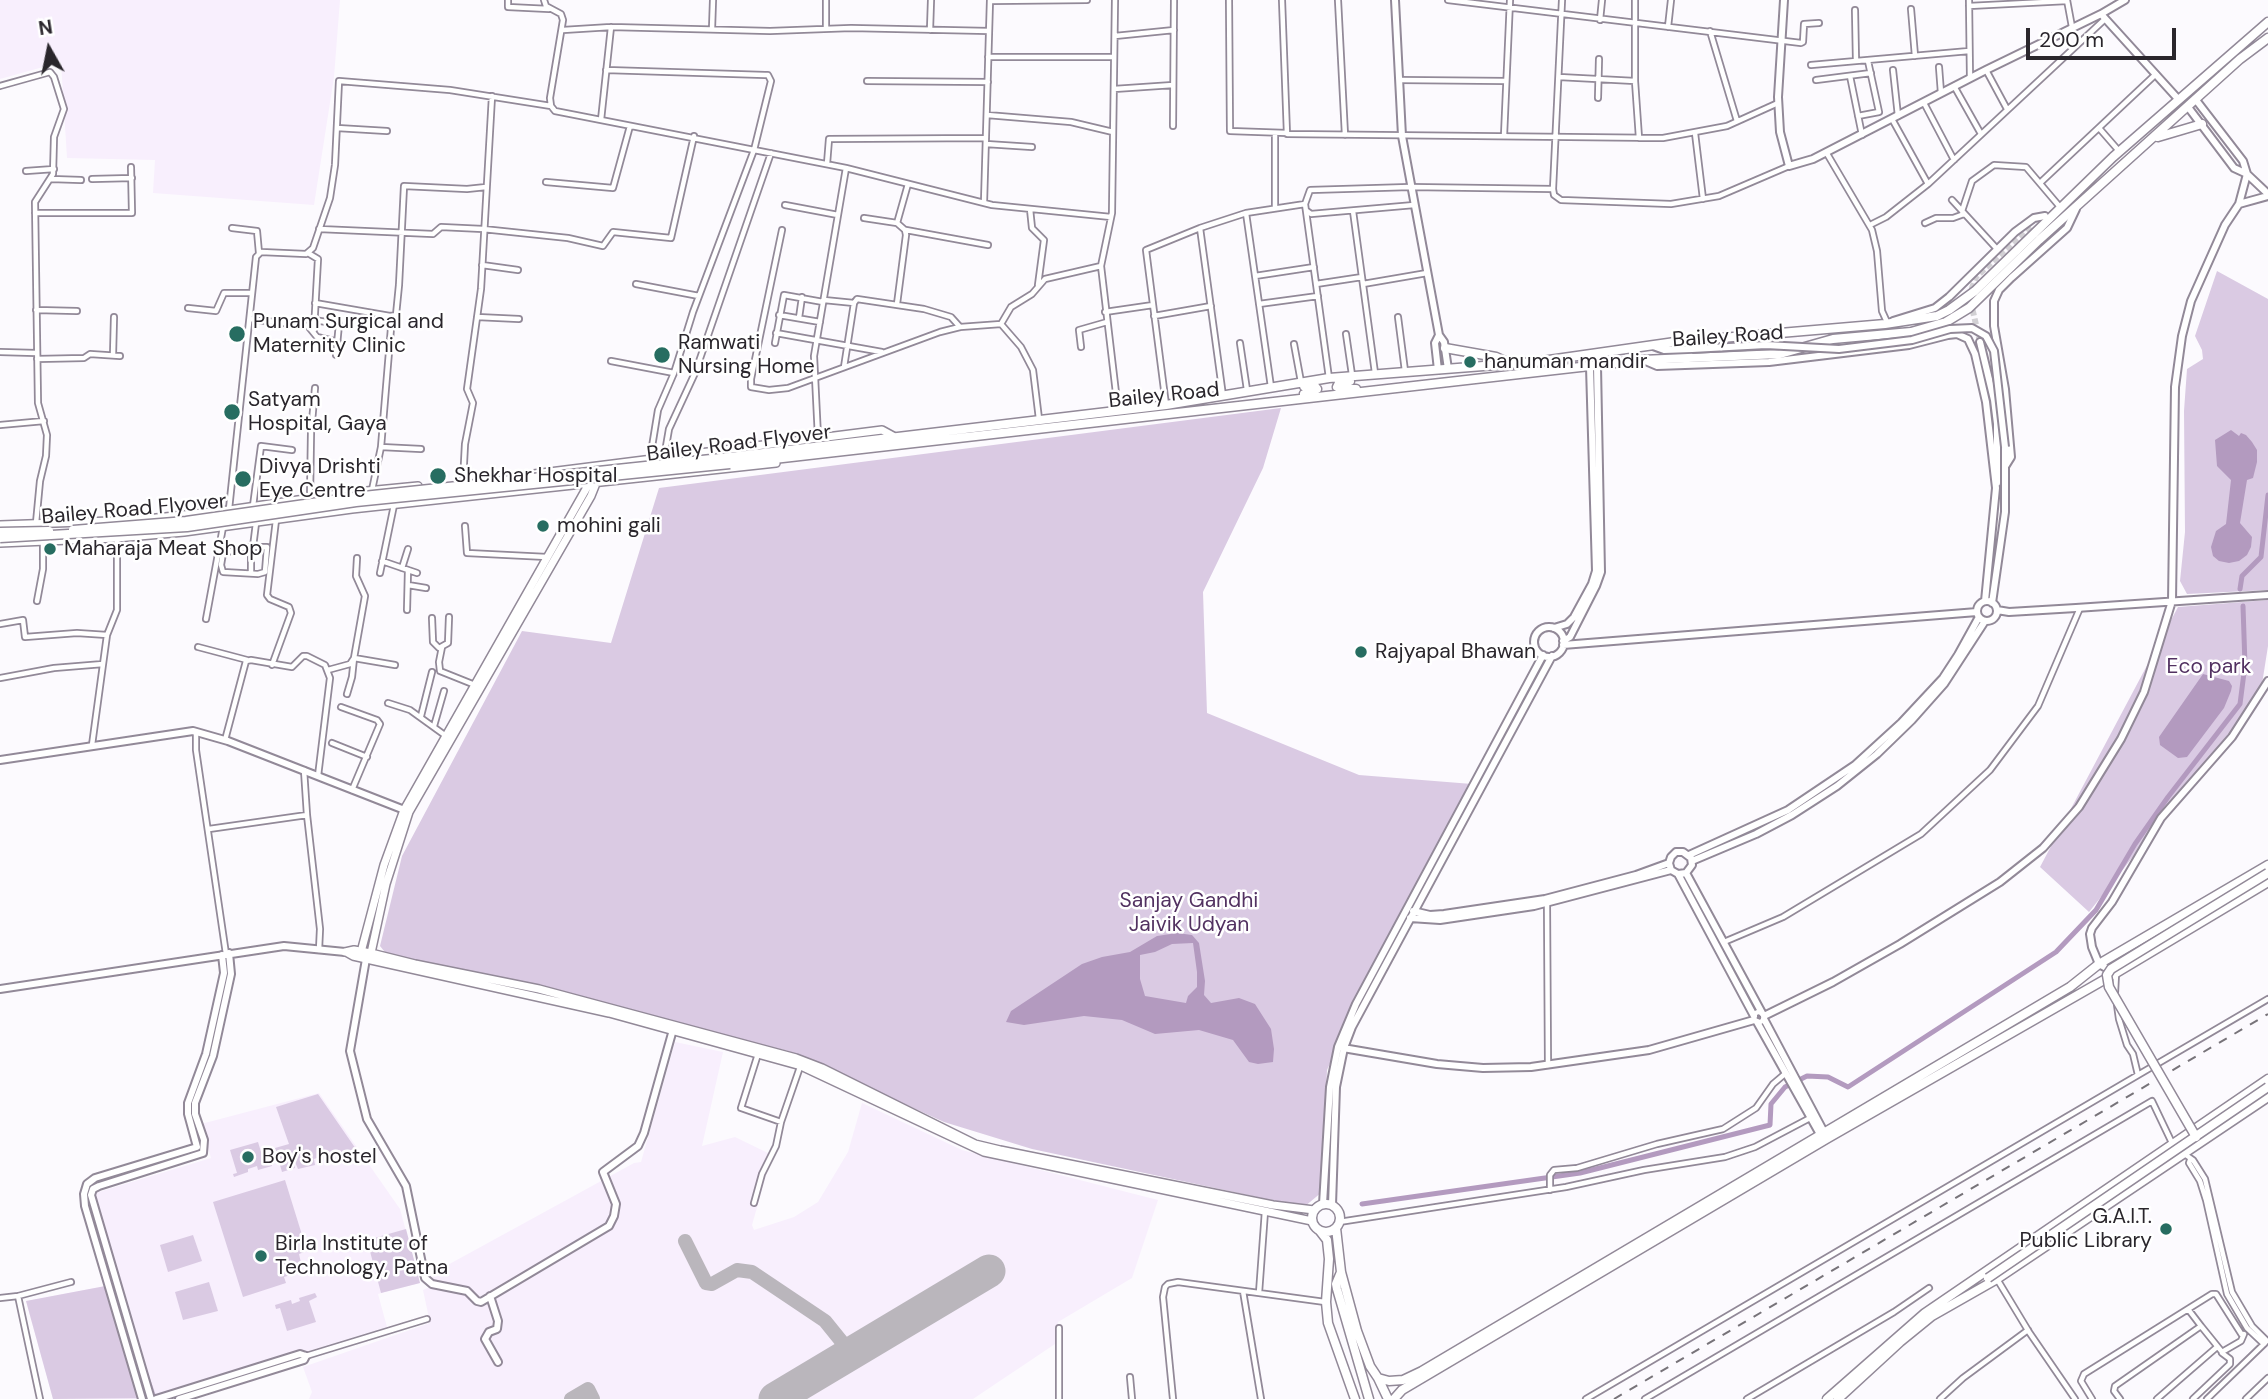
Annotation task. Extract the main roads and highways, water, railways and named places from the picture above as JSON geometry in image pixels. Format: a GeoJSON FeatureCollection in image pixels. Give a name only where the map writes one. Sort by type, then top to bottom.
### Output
{"type":"FeatureCollection","features":[{"type":"Feature","properties":{"kind":"main road","name":"Bailey Road"},"geometry":{"type":"LineString","coordinates":[[895,440],[1039,419],[1166,405],[1329,378],[1438,370],[1923,320],[1949,310],[1975,291],[2048,216],[2268,22]]}},
{"type":"Feature","properties":{"kind":"main road","name":"Bailey Road"},"geometry":{"type":"LineString","coordinates":[[895,440],[1642,360],[1780,354],[1833,339],[1911,332],[1946,322],[1969,308],[2039,240],[2240,59],[2268,38]]}},
{"type":"Feature","properties":{"kind":"main road"},"geometry":{"type":"LineString","coordinates":[[2155,138],[2202,124]]}},
{"type":"Feature","properties":{"kind":"main road"},"geometry":{"type":"LineString","coordinates":[[2116,155],[2108,167],[2111,170],[2133,157]]}},
{"type":"Feature","properties":{"kind":"main road"},"geometry":{"type":"LineString","coordinates":[[1445,348],[1496,357],[1509,363]]}},
{"type":"Feature","properties":{"kind":"main road"},"geometry":{"type":"LineString","coordinates":[[1394,387],[1341,389],[1337,386],[1342,382],[1403,373]]}},
{"type":"Feature","properties":{"kind":"main road"},"geometry":{"type":"LineString","coordinates":[[1227,396],[1312,385],[1317,388],[1315,391],[1285,400]]}},
{"type":"Feature","properties":{"kind":"main road"},"geometry":{"type":"LineString","coordinates":[[0,525],[115,521],[229,510],[310,498],[626,463],[882,429],[895,440],[891,448],[394,505],[198,531],[39,542],[0,541]]}},
{"type":"Feature","properties":{"kind":"main road","name":"Bailey Road Flyover"},"geometry":{"type":"LineString","coordinates":[[0,541],[187,527],[356,502],[895,440]]}},
{"type":"Feature","properties":{"kind":"main road","name":"Bailey Road Flyover"},"geometry":{"type":"LineString","coordinates":[[0,532],[74,530],[186,521],[354,497],[730,460]]}},
{"type":"Feature","properties":{"kind":"main road"},"geometry":{"type":"LineString","coordinates":[[626,463],[628,480]]}},
{"type":"Feature","properties":{"kind":"main road"},"geometry":{"type":"LineString","coordinates":[[369,956],[406,811],[593,484],[593,466]]}},
{"type":"Feature","properties":{"kind":"main road"},"geometry":{"type":"LineString","coordinates":[[555,471],[555,488]]}},
{"type":"Feature","properties":{"kind":"main road"},"geometry":{"type":"LineString","coordinates":[[486,480],[487,495]]}},
{"type":"Feature","properties":{"kind":"main road"},"geometry":{"type":"LineString","coordinates":[[450,484],[451,499]]}},
{"type":"Feature","properties":{"kind":"main road"},"geometry":{"type":"LineString","coordinates":[[593,484],[548,557],[406,811],[353,953],[610,1010],[814,1065],[975,1144],[1273,1205],[1314,1210],[1328,1204],[1338,1211],[1341,1272],[1357,1331],[1370,1366],[1388,1399]]}},
{"type":"Feature","properties":{"kind":"main road"},"geometry":{"type":"LineString","coordinates":[[270,504],[273,520]]}},
{"type":"Feature","properties":{"kind":"main road"},"geometry":{"type":"LineString","coordinates":[[196,513],[198,531]]}},
{"type":"Feature","properties":{"kind":"main road"},"geometry":{"type":"LineString","coordinates":[[1394,1399],[1402,1390],[2070,987],[2099,964],[2268,865]]}},
{"type":"Feature","properties":{"kind":"main road"},"geometry":{"type":"LineString","coordinates":[[2196,1137],[2109,988],[2107,975],[2111,969],[2268,873]]}},
{"type":"Feature","properties":{"kind":"main road"},"geometry":{"type":"LineString","coordinates":[[1378,1378],[1402,1380],[1422,1371],[1824,1136],[2116,973],[2268,882]]}},
{"type":"Feature","properties":{"kind":"main road"},"geometry":{"type":"LineString","coordinates":[[674,1028],[801,1066],[984,1152],[1312,1221],[1326,1240],[1334,1284],[1369,1399]]}},
{"type":"Feature","properties":{"kind":"main road"},"geometry":{"type":"LineString","coordinates":[[1985,1281],[2172,1144],[2268,1079]]}},
{"type":"Feature","properties":{"kind":"main road"},"geometry":{"type":"LineString","coordinates":[[1828,1398],[1925,1313],[1985,1281],[2268,1087]]}},
{"type":"Feature","properties":{"kind":"main road"},"geometry":{"type":"LineString","coordinates":[[1838,1399],[1932,1316],[2268,1097]]}},
{"type":"Feature","properties":{"kind":"main road"},"geometry":{"type":"LineString","coordinates":[[2211,1118],[2218,1130]]}},
{"type":"Feature","properties":{"kind":"main road"},"geometry":{"type":"LineString","coordinates":[[1312,1221],[1314,1210]]}},
{"type":"Feature","properties":{"kind":"main road"},"geometry":{"type":"LineString","coordinates":[[1320,1231],[1331,1231],[1337,1225]]}},
{"type":"Feature","properties":{"kind":"main road"},"geometry":{"type":"LineString","coordinates":[[1341,1272],[1326,1302],[1331,1335],[1355,1399]]}},
{"type":"Feature","properties":{"kind":"waterway"},"geometry":{"type":"LineString","coordinates":[[2240,589],[2242,576],[2261,557],[2268,495]]}},
{"type":"Feature","properties":{"kind":"waterway"},"geometry":{"type":"LineString","coordinates":[[1362,1204],[1580,1173],[1770,1125],[1771,1104],[1785,1087],[1807,1076],[1828,1077],[1848,1087],[2056,952],[2096,910],[2135,844],[2240,704],[2245,665],[2243,606]]}},
{"type":"Feature","properties":{"kind":"tunnel"},"geometry":{"type":"LineString","coordinates":[[1980,342],[1971,303],[1976,277],[2032,225]]}},
{"type":"Feature","properties":{"kind":"railway"},"geometry":{"type":"LineString","coordinates":[[1614,1399],[2268,1014]]}},
{"type":"Feature","properties":{"kind":"place","name":"Punam Surgical and Maternity Clinic"},"geometry":{"type":"Point","coordinates":[237,334]}},
{"type":"Feature","properties":{"kind":"place","name":"Ramwati Nursing Home"},"geometry":{"type":"Point","coordinates":[662,355]}},
{"type":"Feature","properties":{"kind":"place","name":"hanuman mandir"},"geometry":{"type":"Point","coordinates":[1470,362]}},
{"type":"Feature","properties":{"kind":"place","name":"Satyam Hospital, Gaya"},"geometry":{"type":"Point","coordinates":[232,412]}},
{"type":"Feature","properties":{"kind":"place","name":"Shekhar Hospital"},"geometry":{"type":"Point","coordinates":[438,476]}},
{"type":"Feature","properties":{"kind":"place","name":"Divya Drishti Eye Centre"},"geometry":{"type":"Point","coordinates":[243,479]}},
{"type":"Feature","properties":{"kind":"place","name":"mohini gali"},"geometry":{"type":"Point","coordinates":[543,526]}},
{"type":"Feature","properties":{"kind":"place","name":"Maharaja Meat Shop"},"geometry":{"type":"Point","coordinates":[50,549]}},
{"type":"Feature","properties":{"kind":"place","name":"Rajyapal Bhawan"},"geometry":{"type":"Point","coordinates":[1361,652]}},
{"type":"Feature","properties":{"kind":"place","name":"Boy's hostel"},"geometry":{"type":"Point","coordinates":[248,1157]}},
{"type":"Feature","properties":{"kind":"place","name":"G.A.I.T. Public Library"},"geometry":{"type":"Point","coordinates":[2166,1229]}},
{"type":"Feature","properties":{"kind":"place","name":"Birla Institute of Technology, Patna"},"geometry":{"type":"Point","coordinates":[261,1256]}},
{"type":"Feature","properties":{"kind":"park label","name":"Eco park"},"geometry":{"type":"Point","coordinates":[2209,667]}},
{"type":"Feature","properties":{"kind":"park label","name":"Sanjay Gandhi Jaivik Udyan"},"geometry":{"type":"Point","coordinates":[1189,913]}}]}
